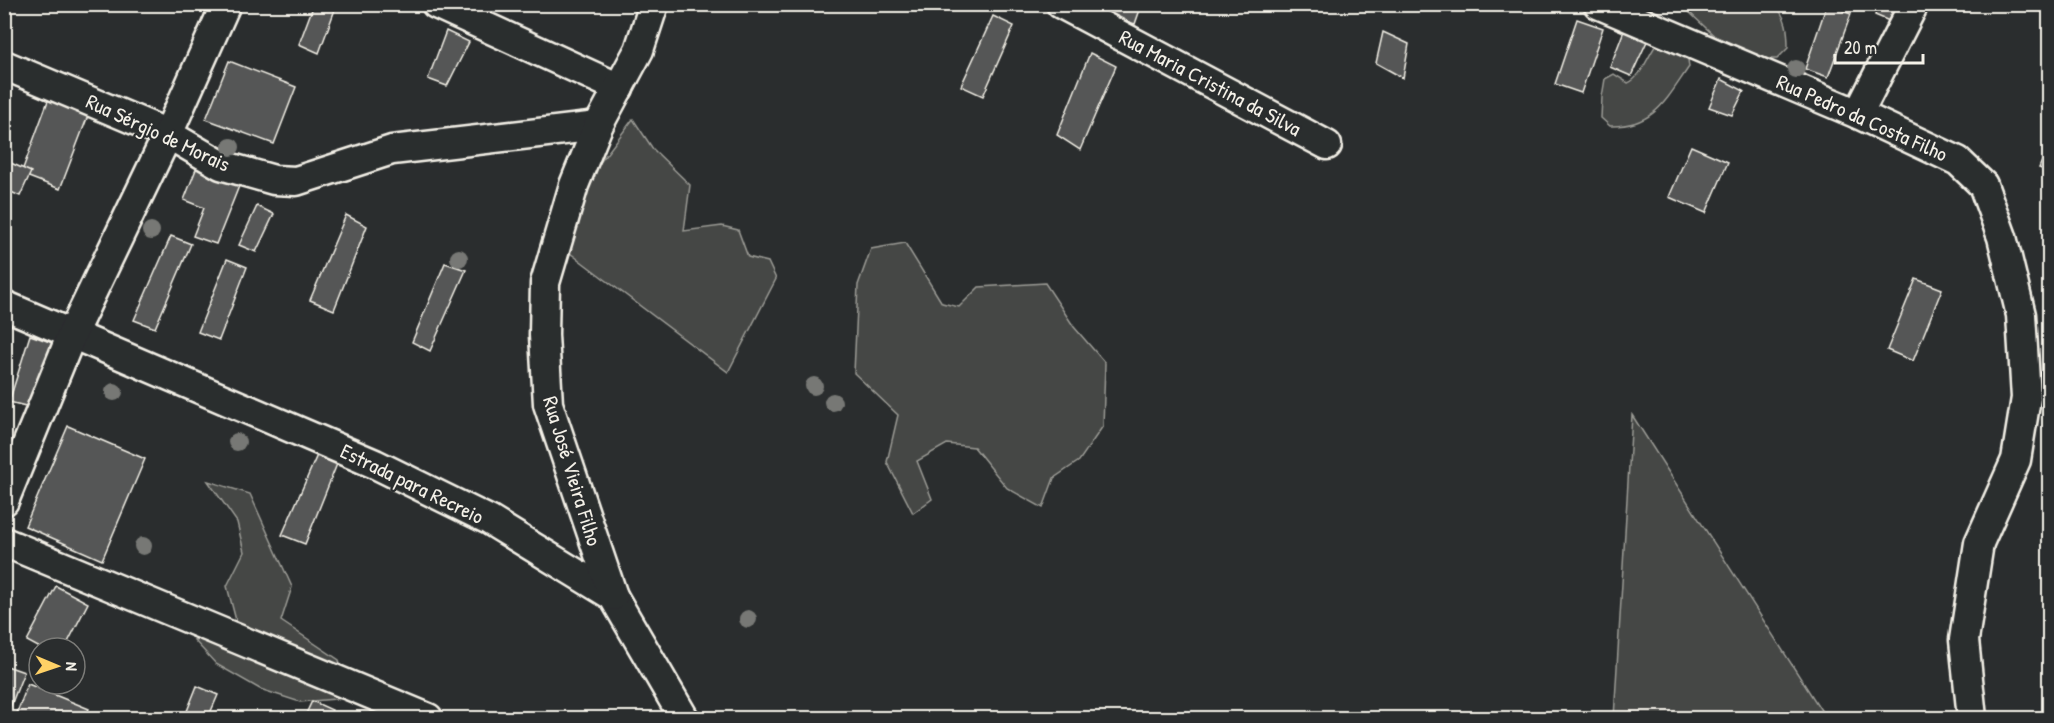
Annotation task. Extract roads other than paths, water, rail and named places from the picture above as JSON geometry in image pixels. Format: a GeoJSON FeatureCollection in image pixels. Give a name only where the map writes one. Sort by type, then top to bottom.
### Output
{"type":"FeatureCollection","features":[{"type":"Feature","properties":{"kind":"street"},"geometry":{"type":"LineString","coordinates":[[4,501],[72,334],[168,134],[226,4]]}},
{"type":"Feature","properties":{"kind":"street"},"geometry":{"type":"LineString","coordinates":[[436,4],[619,88]]}},
{"type":"Feature","properties":{"kind":"street","name":"Rua José Vieira Filho"},"geometry":{"type":"LineString","coordinates":[[613,596],[548,404],[544,334],[545,283],[574,185],[598,126],[639,50],[654,4]]}},
{"type":"Feature","properties":{"kind":"street","name":"Rua Maria Cristina da Silva"},"geometry":{"type":"LineString","coordinates":[[1061,4],[1327,145]]}},
{"type":"Feature","properties":{"kind":"street","name":"Rua Pedro da Costa Filho"},"geometry":{"type":"LineString","coordinates":[[1598,4],[1858,114],[1958,161],[1983,185],[2002,237],[2021,315],[2026,398],[2016,460],[1979,543],[1964,639],[1972,718]]}},
{"type":"Feature","properties":{"kind":"street"},"geometry":{"type":"LineString","coordinates":[[1858,114],[1914,4]]}},
{"type":"Feature","properties":{"kind":"street","name":"Rua Sérgio de Morais"},"geometry":{"type":"LineString","coordinates":[[4,65],[168,134],[221,165],[274,180],[296,181],[392,150],[598,126]]}},
{"type":"Feature","properties":{"kind":"street","name":"Estrada para Recreio"},"geometry":{"type":"LineString","coordinates":[[4,305],[385,469],[489,520],[613,596],[684,718]]}},
{"type":"Feature","properties":{"kind":"street"},"geometry":{"type":"LineString","coordinates":[[4,542],[428,718]]}}]}
